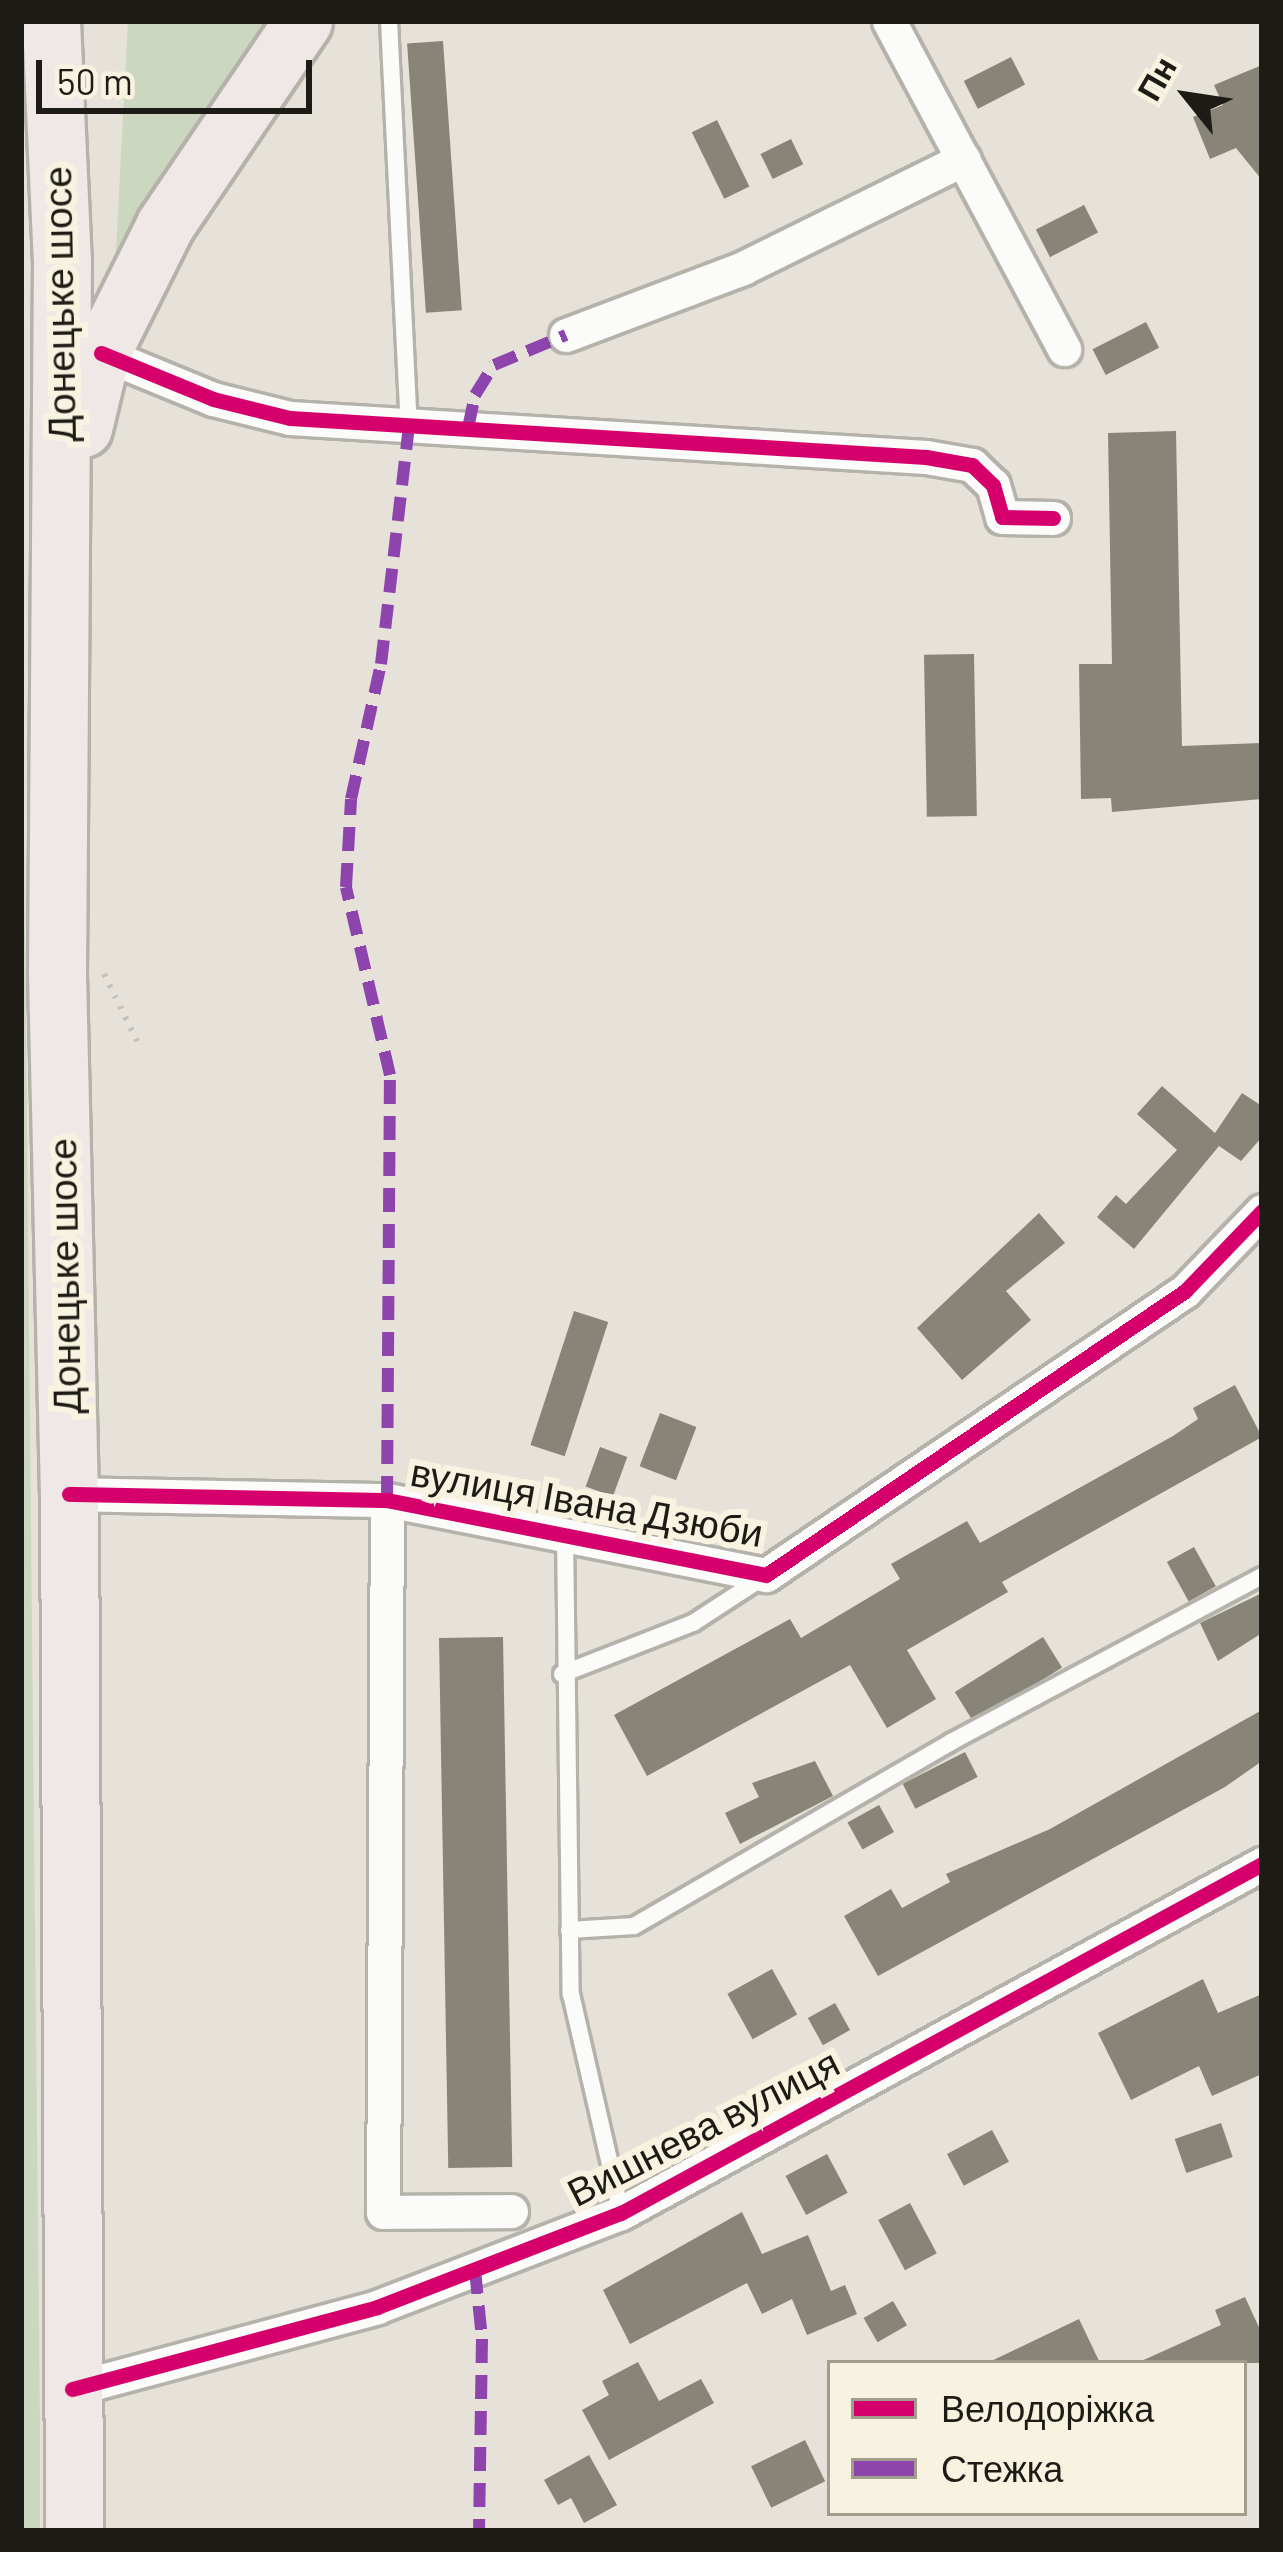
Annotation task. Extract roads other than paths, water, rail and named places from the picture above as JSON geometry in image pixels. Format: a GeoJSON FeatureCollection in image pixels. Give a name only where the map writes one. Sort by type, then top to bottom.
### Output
{"type":"FeatureCollection","features":[{"type":"Feature","properties":{"kind":"highway","name":"Донецьке шосе"},"geometry":{"type":"LineString","coordinates":[[52,21],[62,260],[58,975],[69,1494],[74,2531]]}},
{"type":"Feature","properties":{"kind":"highway"},"geometry":{"type":"LineString","coordinates":[[62,260],[86,21]]}},
{"type":"Feature","properties":{"kind":"highway"},"geometry":{"type":"LineString","coordinates":[[62,514],[101,353],[165,225],[303,21]]}},
{"type":"Feature","properties":{"kind":"street"},"geometry":{"type":"LineString","coordinates":[[890,21],[1064,349]]}},
{"type":"Feature","properties":{"kind":"street"},"geometry":{"type":"LineString","coordinates":[[566,335],[742,268],[964,159]]}},
{"type":"Feature","properties":{"kind":"street"},"geometry":{"type":"LineString","coordinates":[[101,353],[213,399],[290,418],[926,457],[973,465],[993,485],[1002,517],[1053,518]]}},
{"type":"Feature","properties":{"kind":"street","name":"вулиця Івана Дзюби"},"geometry":{"type":"LineString","coordinates":[[69,1494],[387,1500],[766,1575],[1185,1291],[1262,1211]]}},
{"type":"Feature","properties":{"kind":"street"},"geometry":{"type":"LineString","coordinates":[[387,1500],[383,2212],[511,2211]]}},
{"type":"Feature","properties":{"kind":"street","name":"Вишнева вулиця"},"geometry":{"type":"LineString","coordinates":[[72,2389],[377,2307],[621,2213],[1262,1864]]}},
{"type":"Feature","properties":{"kind":"lane"},"geometry":{"type":"LineString","coordinates":[[389,21],[409,425]]}},
{"type":"Feature","properties":{"kind":"lane"},"geometry":{"type":"LineString","coordinates":[[566,1532],[562,1674],[571,1994],[621,2213]]}},
{"type":"Feature","properties":{"kind":"lane"},"geometry":{"type":"LineString","coordinates":[[562,1674],[693,1623],[766,1575]]}},
{"type":"Feature","properties":{"kind":"lane"},"geometry":{"type":"LineString","coordinates":[[569,1930],[634,1926],[951,1742],[1262,1576]]}}]}
